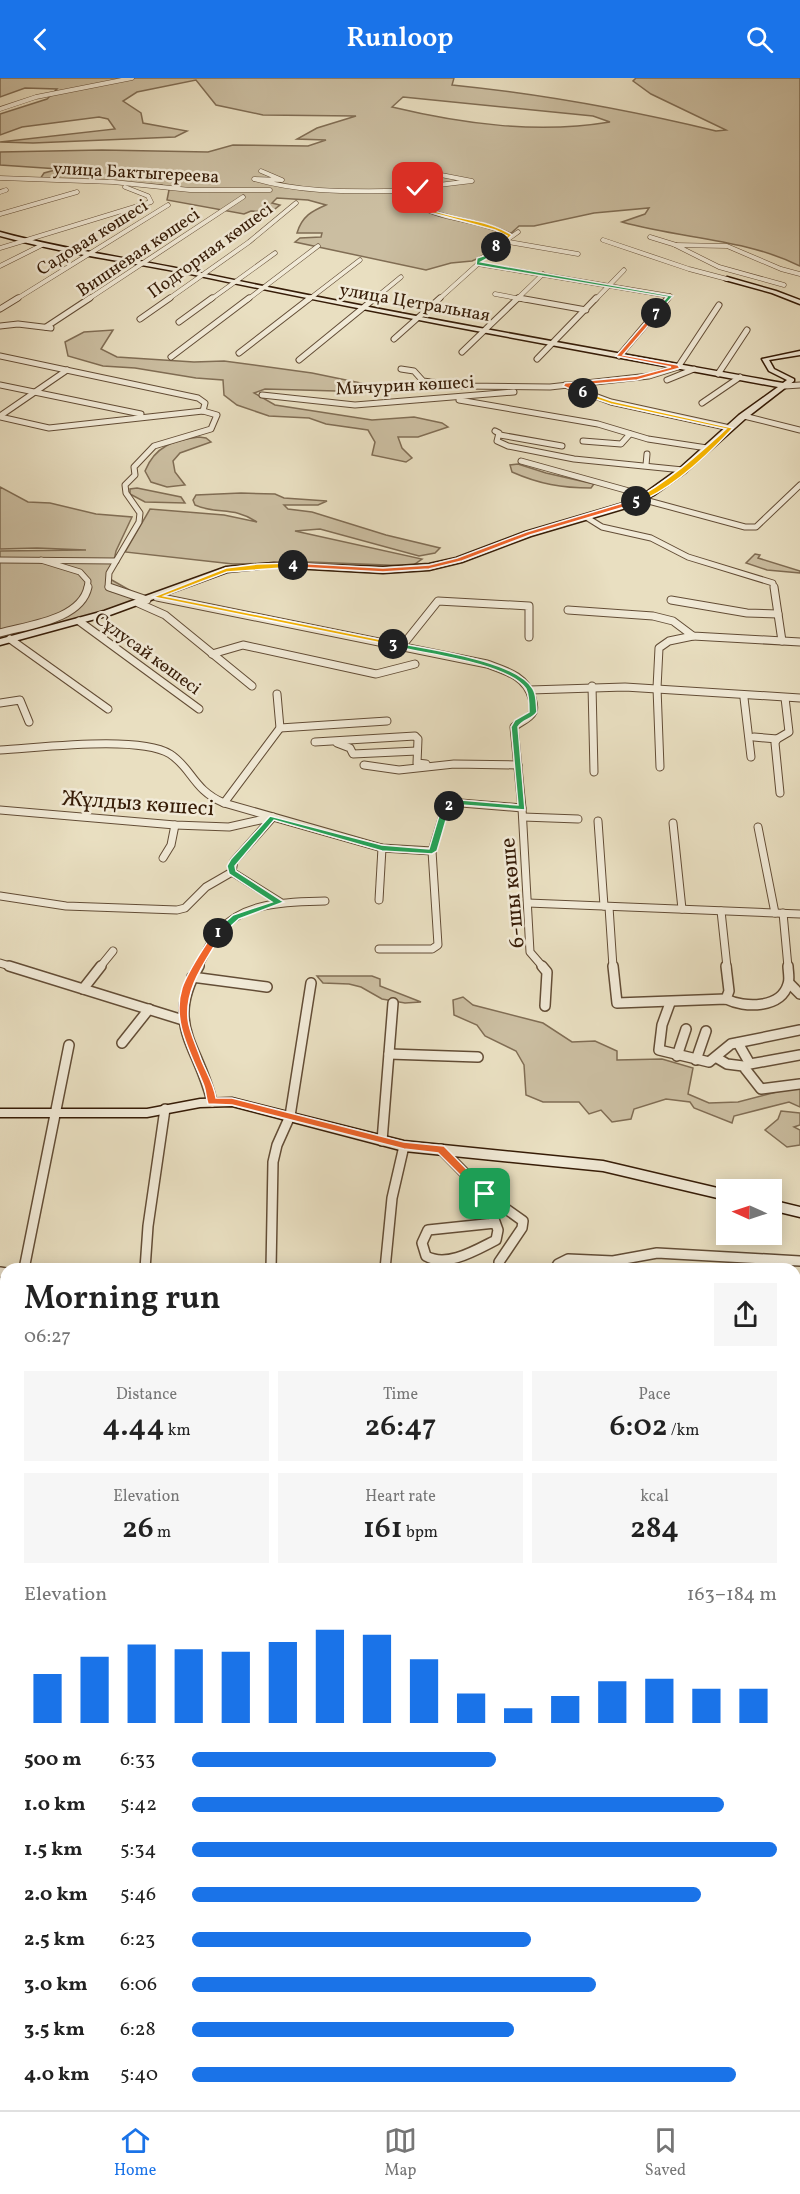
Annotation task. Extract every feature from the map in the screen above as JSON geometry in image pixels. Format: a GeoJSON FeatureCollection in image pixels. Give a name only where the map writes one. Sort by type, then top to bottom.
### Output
{"type":"FeatureCollection","features":[{"type":"Feature","properties":{"kind":"street"},"geometry":{"type":"LineString","coordinates":[[0,109],[36,97],[132,78]]}},
{"type":"Feature","properties":{"kind":"street"},"geometry":{"type":"LineString","coordinates":[[261,171],[282,180],[254,179],[285,187],[411,192],[406,198],[420,208],[497,229],[510,235]]}},
{"type":"Feature","properties":{"kind":"street"},"geometry":{"type":"LineString","coordinates":[[395,191],[472,181],[441,175],[406,173]]}},
{"type":"Feature","properties":{"kind":"street","name":"улица Бактыгереева"},"geometry":{"type":"LineString","coordinates":[[0,178],[190,190],[270,190]]}},
{"type":"Feature","properties":{"kind":"street"},"geometry":{"type":"LineString","coordinates":[[0,248],[151,202],[148,196],[136,191],[104,183]]}},
{"type":"Feature","properties":{"kind":"street"},"geometry":{"type":"LineString","coordinates":[[0,192],[6,190]]}},
{"type":"Feature","properties":{"kind":"street"},"geometry":{"type":"LineString","coordinates":[[0,214],[77,192]]}},
{"type":"Feature","properties":{"kind":"street","name":"Вишневая көшесі"},"geometry":{"type":"LineString","coordinates":[[0,326],[18,324],[49,327],[243,197]]}},
{"type":"Feature","properties":{"kind":"street","name":"Подгорная көшесі"},"geometry":{"type":"LineString","coordinates":[[140,319],[271,226],[296,203]]}},
{"type":"Feature","properties":{"kind":"street","name":"Садовая көшесі"},"geometry":{"type":"LineString","coordinates":[[0,309],[168,205]]}},
{"type":"Feature","properties":{"kind":"street"},"geometry":{"type":"LineString","coordinates":[[394,339],[478,264],[479,260],[491,255],[510,235],[518,232]]}},
{"type":"Feature","properties":{"kind":"street","name":"улица Цетральная"},"geometry":{"type":"LineString","coordinates":[[0,234],[42,245],[145,263],[311,298],[678,367],[800,385]]}},
{"type":"Feature","properties":{"kind":"street"},"geometry":{"type":"LineString","coordinates":[[650,237],[676,245],[698,248],[727,246],[781,269],[800,274]]}},
{"type":"Feature","properties":{"kind":"street"},"geometry":{"type":"LineString","coordinates":[[603,240],[689,269],[766,289],[800,302]]}},
{"type":"Feature","properties":{"kind":"street"},"geometry":{"type":"LineString","coordinates":[[503,241],[578,254]]}},
{"type":"Feature","properties":{"kind":"street"},"geometry":{"type":"LineString","coordinates":[[0,267],[42,245]]}},
{"type":"Feature","properties":{"kind":"street"},"geometry":{"type":"LineString","coordinates":[[676,245],[719,267],[784,285]]}},
{"type":"Feature","properties":{"kind":"street"},"geometry":{"type":"LineString","coordinates":[[171,357],[318,246]]}},
{"type":"Feature","properties":{"kind":"street"},"geometry":{"type":"LineString","coordinates":[[179,322],[274,254]]}},
{"type":"Feature","properties":{"kind":"street"},"geometry":{"type":"LineString","coordinates":[[240,352],[360,260]]}},
{"type":"Feature","properties":{"kind":"street"},"geometry":{"type":"LineString","coordinates":[[478,264],[670,296],[619,356]]}},
{"type":"Feature","properties":{"kind":"street"},"geometry":{"type":"LineString","coordinates":[[719,267],[727,279]]}},
{"type":"Feature","properties":{"kind":"street"},"geometry":{"type":"LineString","coordinates":[[537,359],[624,270]]}},
{"type":"Feature","properties":{"kind":"street"},"geometry":{"type":"LineString","coordinates":[[462,352],[543,274]]}},
{"type":"Feature","properties":{"kind":"street"},"geometry":{"type":"LineString","coordinates":[[299,360],[401,277]]}},
{"type":"Feature","properties":{"kind":"street"},"geometry":{"type":"LineString","coordinates":[[495,294],[586,310]]}},
{"type":"Feature","properties":{"kind":"street"},"geometry":{"type":"LineString","coordinates":[[401,369],[414,371],[423,381],[463,386],[550,387],[637,378],[678,367],[719,305]]}},
{"type":"Feature","properties":{"kind":"street"},"geometry":{"type":"LineString","coordinates":[[718,374],[747,330]]}},
{"type":"Feature","properties":{"kind":"street"},"geometry":{"type":"LineString","coordinates":[[789,383],[771,370],[765,361],[771,357],[800,353]]}},
{"type":"Feature","properties":{"kind":"street"},"geometry":{"type":"LineString","coordinates":[[0,356],[198,398],[205,402],[202,411]]}},
{"type":"Feature","properties":{"kind":"street"},"geometry":{"type":"LineString","coordinates":[[667,380],[694,369]]}},
{"type":"Feature","properties":{"kind":"street"},"geometry":{"type":"LineString","coordinates":[[0,417],[67,370]]}},
{"type":"Feature","properties":{"kind":"street"},"geometry":{"type":"LineString","coordinates":[[0,642],[138,603],[213,574],[241,567],[291,565],[383,570],[429,567],[459,560],[528,534],[644,497],[683,470],[744,416],[800,376]]}},
{"type":"Feature","properties":{"kind":"street"},"geometry":{"type":"LineString","coordinates":[[702,403],[740,377]]}},
{"type":"Feature","properties":{"kind":"street"},"geometry":{"type":"LineString","coordinates":[[565,385],[611,402],[730,428]]}},
{"type":"Feature","properties":{"kind":"street"},"geometry":{"type":"LineString","coordinates":[[0,386],[151,416]]}},
{"type":"Feature","properties":{"kind":"street","name":"Мичурин көшесі"},"geometry":{"type":"LineString","coordinates":[[262,394],[340,405],[517,392],[550,387]]}},
{"type":"Feature","properties":{"kind":"street"},"geometry":{"type":"LineString","coordinates":[[341,410],[413,400]]}},
{"type":"Feature","properties":{"kind":"street"},"geometry":{"type":"LineString","coordinates":[[459,400],[598,424],[630,434],[707,448]]}},
{"type":"Feature","properties":{"kind":"street"},"geometry":{"type":"LineString","coordinates":[[0,417],[49,428],[202,411],[217,416],[211,429],[154,446],[134,467],[135,475],[124,484],[126,493],[140,513],[139,522],[109,573],[108,587],[147,600]]}},
{"type":"Feature","properties":{"kind":"street"},"geometry":{"type":"LineString","coordinates":[[744,416],[800,430]]}},
{"type":"Feature","properties":{"kind":"street"},"geometry":{"type":"LineString","coordinates":[[79,424],[80,436]]}},
{"type":"Feature","properties":{"kind":"street"},"geometry":{"type":"LineString","coordinates":[[562,446],[497,433],[497,441],[507,446],[574,459],[683,470]]}},
{"type":"Feature","properties":{"kind":"street"},"geometry":{"type":"LineString","coordinates":[[583,441],[621,444],[630,434]]}},
{"type":"Feature","properties":{"kind":"street"},"geometry":{"type":"LineString","coordinates":[[646,465],[647,454]]}},
{"type":"Feature","properties":{"kind":"street"},"geometry":{"type":"LineString","coordinates":[[521,461],[745,527],[756,527],[800,485]]}},
{"type":"Feature","properties":{"kind":"street"},"geometry":{"type":"LineString","coordinates":[[586,517],[602,527],[648,537],[688,557],[773,583],[782,641]]}},
{"type":"Feature","properties":{"kind":"street"},"geometry":{"type":"LineString","coordinates":[[0,560],[116,561]]}},
{"type":"Feature","properties":{"kind":"street"},"geometry":{"type":"LineString","coordinates":[[0,633],[70,613],[85,598],[88,580],[80,572],[41,560]]}},
{"type":"Feature","properties":{"kind":"street"},"geometry":{"type":"LineString","coordinates":[[157,597],[488,664],[517,676],[530,690],[592,686],[657,688],[744,698],[800,698]]}},
{"type":"Feature","properties":{"kind":"street"},"geometry":{"type":"LineString","coordinates":[[671,600],[747,613],[778,614]]}},
{"type":"Feature","properties":{"kind":"street"},"geometry":{"type":"LineString","coordinates":[[402,646],[436,602],[529,606],[529,637]]}},
{"type":"Feature","properties":{"kind":"street"},"geometry":{"type":"LineString","coordinates":[[138,603],[165,615],[252,686]]}},
{"type":"Feature","properties":{"kind":"street"},"geometry":{"type":"LineString","coordinates":[[568,610],[653,616],[673,621],[693,636]]}},
{"type":"Feature","properties":{"kind":"street","name":"Сұлусай көшесі"},"geometry":{"type":"LineString","coordinates":[[79,621],[199,708]]}},
{"type":"Feature","properties":{"kind":"street"},"geometry":{"type":"LineString","coordinates":[[660,768],[657,688],[659,648],[662,643],[693,636],[800,642]]}},
{"type":"Feature","properties":{"kind":"street"},"geometry":{"type":"LineString","coordinates":[[10,639],[108,709]]}},
{"type":"Feature","properties":{"kind":"street"},"geometry":{"type":"LineString","coordinates":[[212,654],[243,645],[376,674],[415,664]]}},
{"type":"Feature","properties":{"kind":"street"},"geometry":{"type":"LineString","coordinates":[[592,686],[594,772]]}},
{"type":"Feature","properties":{"kind":"street","name":"6-шы көше"},"geometry":{"type":"LineString","coordinates":[[530,690],[533,712],[531,716],[518,722],[514,727],[523,817],[530,952],[548,976],[545,1006]]}},
{"type":"Feature","properties":{"kind":"street"},"geometry":{"type":"LineString","coordinates":[[224,803],[280,728],[277,694]]}},
{"type":"Feature","properties":{"kind":"street"},"geometry":{"type":"LineString","coordinates":[[744,698],[751,757]]}},
{"type":"Feature","properties":{"kind":"street"},"geometry":{"type":"LineString","coordinates":[[754,737],[777,739],[789,732],[785,698]]}},
{"type":"Feature","properties":{"kind":"street"},"geometry":{"type":"LineString","coordinates":[[0,703],[20,700],[29,722]]}},
{"type":"Feature","properties":{"kind":"street"},"geometry":{"type":"LineString","coordinates":[[280,728],[387,721]]}},
{"type":"Feature","properties":{"kind":"street"},"geometry":{"type":"LineString","coordinates":[[315,742],[415,736],[418,739],[418,764],[438,766]]}},
{"type":"Feature","properties":{"kind":"street"},"geometry":{"type":"LineString","coordinates":[[777,739],[775,743],[780,793]]}},
{"type":"Feature","properties":{"kind":"street"},"geometry":{"type":"LineString","coordinates":[[333,742],[350,748],[353,754],[417,752]]}},
{"type":"Feature","properties":{"kind":"street"},"geometry":{"type":"LineString","coordinates":[[0,750],[93,746],[146,747],[165,752],[178,759],[197,785],[212,798],[224,803],[382,848],[432,851]]}},
{"type":"Feature","properties":{"kind":"street"},"geometry":{"type":"LineString","coordinates":[[364,765],[399,770],[462,764],[518,765]]}},
{"type":"Feature","properties":{"kind":"street"},"geometry":{"type":"LineString","coordinates":[[379,949],[432,949],[438,945],[432,851],[445,809],[457,803],[522,808]]}},
{"type":"Feature","properties":{"kind":"street","name":"Жұлдыз көшесі"},"geometry":{"type":"LineString","coordinates":[[0,810],[175,825],[229,827],[273,817]]}},
{"type":"Feature","properties":{"kind":"street"},"geometry":{"type":"LineString","coordinates":[[232,873],[234,861],[273,817]]}},
{"type":"Feature","properties":{"kind":"street"},"geometry":{"type":"LineString","coordinates":[[523,817],[578,819]]}},
{"type":"Feature","properties":{"kind":"street"},"geometry":{"type":"LineString","coordinates":[[598,821],[617,1003],[669,1003],[726,999],[738,1005],[765,1003],[779,997],[789,983]]}},
{"type":"Feature","properties":{"kind":"street"},"geometry":{"type":"LineString","coordinates":[[673,823],[682,909]]}},
{"type":"Feature","properties":{"kind":"street"},"geometry":{"type":"LineString","coordinates":[[163,858],[171,845],[175,825]]}},
{"type":"Feature","properties":{"kind":"street"},"geometry":{"type":"LineString","coordinates":[[758,827],[779,913],[789,983],[800,994]]}},
{"type":"Feature","properties":{"kind":"street"},"geometry":{"type":"LineString","coordinates":[[379,900],[382,848]]}},
{"type":"Feature","properties":{"kind":"street"},"geometry":{"type":"LineString","coordinates":[[0,896],[66,906],[177,910],[185,908],[206,887],[232,873]]}},
{"type":"Feature","properties":{"kind":"street"},"geometry":{"type":"LineString","coordinates":[[232,873],[280,902]]}},
{"type":"Feature","properties":{"kind":"street"},"geometry":{"type":"LineString","coordinates":[[212,1101],[210,1089],[183,1020],[184,996],[216,934],[236,917],[280,902],[325,901]]}},
{"type":"Feature","properties":{"kind":"street"},"geometry":{"type":"LineString","coordinates":[[528,903],[800,914]]}},
{"type":"Feature","properties":{"kind":"street"},"geometry":{"type":"LineString","coordinates":[[721,911],[729,991],[726,999]]}},
{"type":"Feature","properties":{"kind":"street"},"geometry":{"type":"LineString","coordinates":[[83,988],[113,951]]}},
{"type":"Feature","properties":{"kind":"street"},"geometry":{"type":"LineString","coordinates":[[0,963],[183,1020]]}},
{"type":"Feature","properties":{"kind":"street"},"geometry":{"type":"LineString","coordinates":[[192,977],[267,987]]}},
{"type":"Feature","properties":{"kind":"street"},"geometry":{"type":"LineString","coordinates":[[271,1263],[273,1162],[277,1145],[290,1116],[311,982]]}},
{"type":"Feature","properties":{"kind":"street"},"geometry":{"type":"LineString","coordinates":[[382,1141],[393,1003]]}},
{"type":"Feature","properties":{"kind":"street"},"geometry":{"type":"LineString","coordinates":[[669,1003],[658,1047],[663,1052],[709,1063],[717,1058],[725,1047],[800,1030]]}},
{"type":"Feature","properties":{"kind":"street"},"geometry":{"type":"LineString","coordinates":[[122,1043],[149,1009]]}},
{"type":"Feature","properties":{"kind":"street"},"geometry":{"type":"LineString","coordinates":[[677,1056],[686,1029]]}},
{"type":"Feature","properties":{"kind":"street"},"geometry":{"type":"LineString","coordinates":[[696,1060],[706,1031]]}},
{"type":"Feature","properties":{"kind":"street"},"geometry":{"type":"LineString","coordinates":[[738,1043],[750,1064],[800,1054]]}},
{"type":"Feature","properties":{"kind":"street"},"geometry":{"type":"LineString","coordinates":[[25,1263],[69,1045]]}},
{"type":"Feature","properties":{"kind":"street"},"geometry":{"type":"LineString","coordinates":[[389,1054],[478,1057]]}},
{"type":"Feature","properties":{"kind":"street"},"geometry":{"type":"LineString","coordinates":[[717,1058],[727,1064],[743,1066],[761,1089],[800,1084]]}},
{"type":"Feature","properties":{"kind":"street"},"geometry":{"type":"LineString","coordinates":[[0,1113],[125,1114],[165,1110],[212,1101],[232,1102],[404,1146],[603,1166],[716,1193]]}},
{"type":"Feature","properties":{"kind":"street"},"geometry":{"type":"LineString","coordinates":[[145,1263],[148,1226],[165,1110]]}},
{"type":"Feature","properties":{"kind":"street"},"geometry":{"type":"LineString","coordinates":[[386,1263],[392,1197],[404,1146]]}},
{"type":"Feature","properties":{"kind":"street"},"geometry":{"type":"LineString","coordinates":[[441,1149],[485,1194],[523,1221],[522,1228],[499,1262]]}},
{"type":"Feature","properties":{"kind":"street"},"geometry":{"type":"LineString","coordinates":[[485,1194],[499,1233],[496,1240],[468,1255],[434,1260],[426,1257],[422,1250],[423,1240],[428,1230],[495,1223]]}},
{"type":"Feature","properties":{"kind":"street"},"geometry":{"type":"LineString","coordinates":[[782,1208],[800,1212]]}},
{"type":"Feature","properties":{"kind":"street"},"geometry":{"type":"LineString","coordinates":[[560,1263],[568,1259],[613,1262],[657,1252],[800,1262]]}},
{"type":"Feature","properties":{"kind":"shaded area"},"geometry":{"type":"Polygon","coordinates":[[[0,78],[454,78],[452,85],[585,104],[716,131],[726,130],[651,94],[633,81],[636,78],[800,78],[800,266],[734,244],[622,222],[645,214],[649,208],[594,213],[534,226],[519,226],[488,254],[472,261],[451,263],[426,270],[295,242],[300,238],[321,237],[322,233],[297,233],[308,215],[326,205],[308,200],[277,198],[272,203],[280,205],[271,212],[251,211],[244,214],[167,200],[169,190],[162,185],[40,179],[44,173],[59,169],[0,165],[0,152],[102,150],[208,152],[233,145],[308,146],[326,140],[297,139],[317,128],[356,116],[263,115],[216,105],[196,80],[137,92],[123,101],[141,113],[143,123],[187,131],[175,137],[33,143],[0,142],[115,129],[108,119],[99,117],[22,127],[0,135],[0,114],[47,99],[57,89],[25,88],[0,97],[0,78]],[[403,97],[392,107],[473,122],[528,127],[610,122],[593,116],[403,97]]]}},
{"type":"Feature","properties":{"kind":"shaded area"},"geometry":{"type":"Polygon","coordinates":[[[113,330],[101,349],[117,357],[194,362],[224,361],[312,373],[385,388],[372,392],[265,389],[254,393],[275,405],[372,420],[414,417],[442,423],[448,427],[418,437],[398,437],[402,448],[412,458],[406,462],[372,455],[375,442],[368,430],[326,424],[309,418],[269,416],[237,405],[224,395],[223,380],[103,366],[68,356],[65,342],[84,332],[113,330]]]}},
{"type":"Feature","properties":{"kind":"shaded area"},"geometry":{"type":"Polygon","coordinates":[[[199,437],[211,442],[180,453],[173,461],[175,472],[185,485],[167,487],[151,482],[145,471],[149,462],[160,450],[174,442],[199,437]]]}},
{"type":"Feature","properties":{"kind":"shaded area"},"geometry":{"type":"Polygon","coordinates":[[[518,464],[594,484],[591,488],[580,488],[541,482],[512,472],[510,465],[518,464]]]}},
{"type":"Feature","properties":{"kind":"shaded area"},"geometry":{"type":"Polygon","coordinates":[[[0,487],[28,502],[50,503],[96,514],[132,517],[116,551],[110,579],[147,600],[0,640],[0,551],[86,550],[0,549],[0,487]]]}},
{"type":"Feature","properties":{"kind":"shaded area"},"geometry":{"type":"Polygon","coordinates":[[[137,488],[181,497],[185,503],[145,502],[130,494],[130,489],[137,488]]]}},
{"type":"Feature","properties":{"kind":"shaded area"},"geometry":{"type":"Polygon","coordinates":[[[275,494],[284,498],[327,501],[318,505],[284,505],[288,509],[312,512],[386,535],[440,548],[435,553],[419,556],[320,529],[295,531],[422,559],[412,566],[310,562],[233,564],[125,552],[150,509],[224,515],[257,522],[241,514],[203,508],[195,505],[193,500],[196,495],[275,494]]]}},
{"type":"Feature","properties":{"kind":"shaded area"},"geometry":{"type":"Polygon","coordinates":[[[755,554],[760,555],[758,558],[800,571],[800,573],[767,570],[746,563],[755,554]]]}},
{"type":"Feature","properties":{"kind":"shaded area"},"geometry":{"type":"Polygon","coordinates":[[[317,976],[372,976],[380,979],[380,986],[421,1002],[405,1003],[382,999],[361,987],[323,983],[317,976]]]}},
{"type":"Feature","properties":{"kind":"shaded area"},"geometry":{"type":"Polygon","coordinates":[[[463,997],[473,1005],[543,1023],[572,1042],[595,1041],[617,1051],[617,1060],[662,1059],[693,1068],[688,1094],[709,1103],[738,1102],[800,1086],[800,1107],[789,1102],[734,1116],[732,1123],[694,1108],[690,1102],[666,1099],[634,1109],[631,1119],[612,1122],[601,1110],[589,1114],[579,1102],[543,1102],[526,1095],[524,1065],[516,1051],[485,1036],[477,1025],[454,1015],[453,1000],[463,997]]]}},
{"type":"Feature","properties":{"kind":"shaded area"},"geometry":{"type":"Polygon","coordinates":[[[781,1111],[800,1113],[800,1125],[794,1127],[800,1130],[800,1145],[787,1147],[765,1130],[778,1119],[781,1111]]]}},
{"type":"Feature","properties":{"kind":"route"},"geometry":{"type":"LineString","coordinates":[[418,188],[394,190],[411,192],[406,198],[412,204],[427,211],[504,231],[510,235],[497,246],[491,255],[479,260],[478,264],[670,296],[619,356],[678,367],[637,378],[565,385],[611,402],[730,428],[683,470],[651,493],[630,504],[528,534],[452,562],[405,570],[291,565],[241,567],[213,574],[157,597],[488,664],[517,676],[527,684],[534,706],[533,712],[531,716],[518,722],[514,727],[522,808],[451,804],[445,809],[432,851],[382,848],[273,817],[231,866],[232,873],[280,902],[236,917],[225,925],[216,934],[184,996],[183,1020],[210,1089],[212,1101],[232,1102],[404,1146],[441,1149],[485,1194]]}}]}
